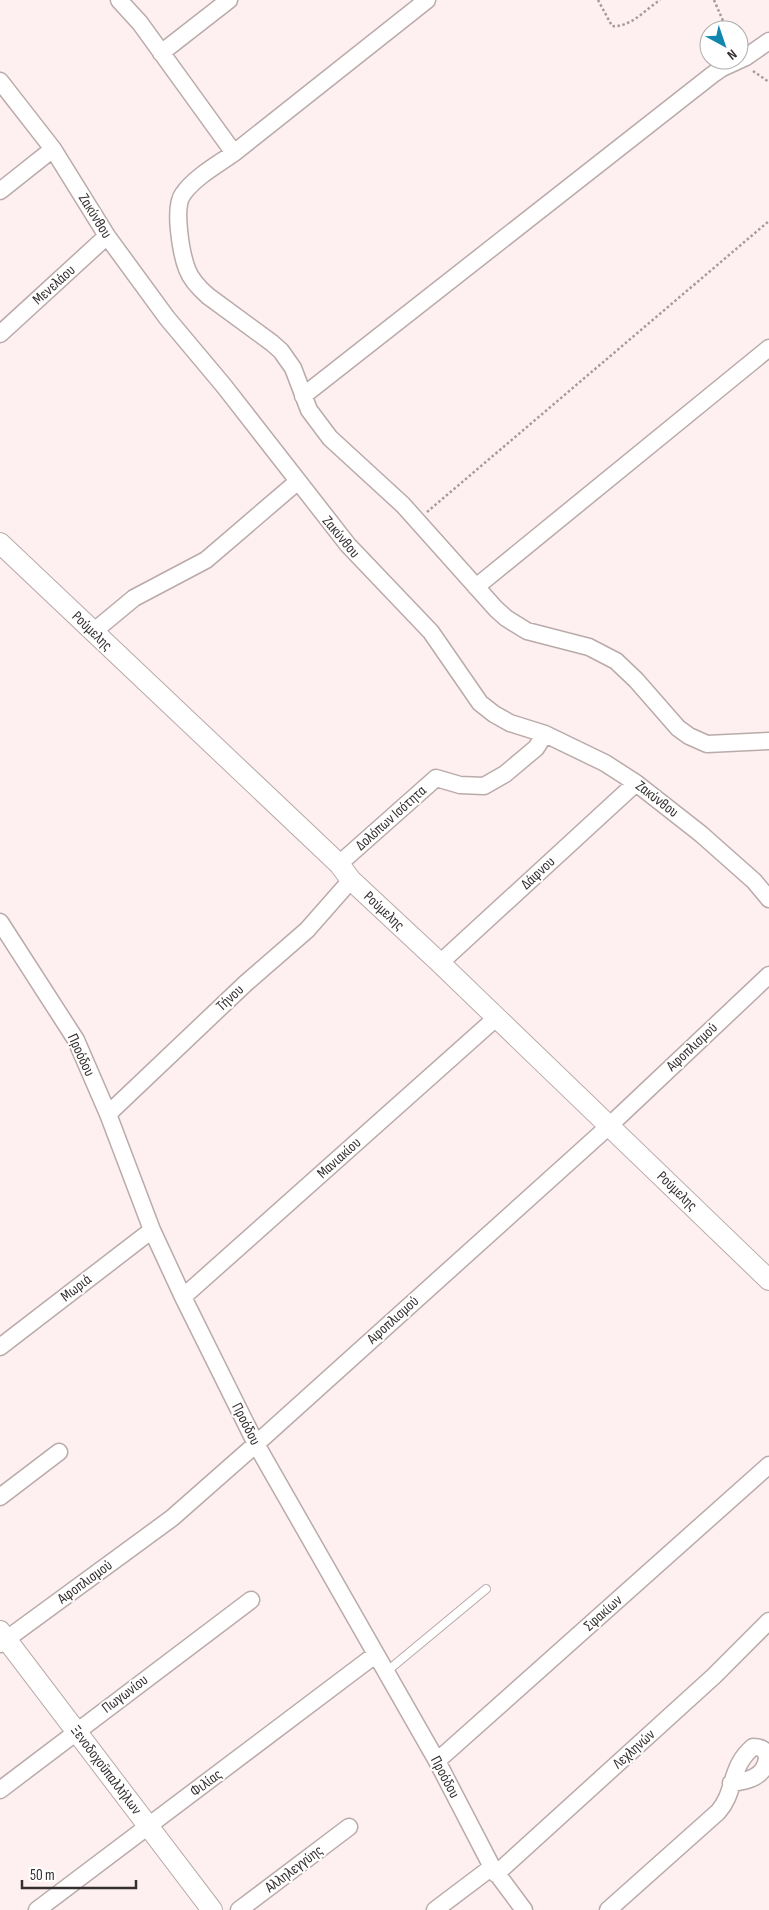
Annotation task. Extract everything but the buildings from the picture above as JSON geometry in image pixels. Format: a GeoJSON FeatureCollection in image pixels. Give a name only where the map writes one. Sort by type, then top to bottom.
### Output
{"type":"FeatureCollection","features":[{"type":"Feature","properties":{"kind":"street"},"geometry":{"type":"LineString","coordinates":[[119,0],[140,23],[234,153]]}},
{"type":"Feature","properties":{"kind":"street"},"geometry":{"type":"LineString","coordinates":[[161,53],[229,0]]}},
{"type":"Feature","properties":{"kind":"street"},"geometry":{"type":"LineString","coordinates":[[427,0],[198,180],[182,195],[178,214],[187,269],[208,296],[272,343],[281,352],[293,368],[303,396],[314,418],[330,438],[360,464],[417,521],[496,609],[517,626],[589,648],[616,661],[636,680],[678,728],[689,736],[707,744],[769,741]]}},
{"type":"Feature","properties":{"kind":"street"},"geometry":{"type":"LineString","coordinates":[[303,396],[712,75],[722,68],[746,57],[769,41]]}},
{"type":"Feature","properties":{"kind":"street","name":"Ζακύνθου"},"geometry":{"type":"LineString","coordinates":[[2,88],[53,149],[107,236],[171,324],[224,386],[297,482],[365,565],[400,598],[431,632],[480,703],[510,723],[545,734],[605,763],[636,783],[701,834],[754,881],[769,898]]}},
{"type":"Feature","properties":{"kind":"street"},"geometry":{"type":"LineString","coordinates":[[0,191],[53,149]]}},
{"type":"Feature","properties":{"kind":"street","name":"Μενελάου"},"geometry":{"type":"LineString","coordinates":[[0,334],[107,236]]}},
{"type":"Feature","properties":{"kind":"street"},"geometry":{"type":"LineString","coordinates":[[476,587],[769,348]]}},
{"type":"Feature","properties":{"kind":"street"},"geometry":{"type":"LineString","coordinates":[[93,632],[134,598],[206,560],[297,482]]}},
{"type":"Feature","properties":{"kind":"street","name":"Ρούμελης"},"geometry":{"type":"LineString","coordinates":[[0,543],[339,864],[351,880],[440,962],[769,1280]]}},
{"type":"Feature","properties":{"kind":"street","name":"Δολόπων Ισότητα"},"geometry":{"type":"LineString","coordinates":[[339,864],[436,778],[460,784],[484,786],[505,774],[536,748],[545,734]]}},
{"type":"Feature","properties":{"kind":"street","name":"Δάφνου"},"geometry":{"type":"LineString","coordinates":[[440,962],[636,783]]}},
{"type":"Feature","properties":{"kind":"street","name":"Τήνου"},"geometry":{"type":"LineString","coordinates":[[108,1114],[246,983],[306,930],[351,880]]}},
{"type":"Feature","properties":{"kind":"street","name":"Προόδου"},"geometry":{"type":"LineString","coordinates":[[0,922],[76,1040],[108,1114],[152,1230],[256,1444],[437,1762],[494,1870],[524,1910]]}},
{"type":"Feature","properties":{"kind":"street","name":"Αφοπλισμού"},"geometry":{"type":"LineString","coordinates":[[2,1638],[172,1518],[608,1126],[769,975]]}},
{"type":"Feature","properties":{"kind":"street","name":"Μανιακίου"},"geometry":{"type":"LineString","coordinates":[[183,1297],[496,1018]]}},
{"type":"Feature","properties":{"kind":"street","name":"Μωριά"},"geometry":{"type":"LineString","coordinates":[[0,1347],[152,1230]]}},
{"type":"Feature","properties":{"kind":"street"},"geometry":{"type":"LineString","coordinates":[[0,1498],[59,1452]]}},
{"type":"Feature","properties":{"kind":"street","name":"Σφακίων"},"geometry":{"type":"LineString","coordinates":[[437,1762],[769,1465]]}},
{"type":"Feature","properties":{"kind":"street","name":"Πωγωνίου"},"geometry":{"type":"LineString","coordinates":[[0,1790],[251,1600]]}},
{"type":"Feature","properties":{"kind":"street","name":"Λεχληνών"},"geometry":{"type":"LineString","coordinates":[[435,1910],[494,1870],[714,1676],[769,1621]]}},
{"type":"Feature","properties":{"kind":"street","name":"Ξενοδοχοϋπαλλήλων"},"geometry":{"type":"LineString","coordinates":[[2,1638],[76,1731],[212,1910]]}},
{"type":"Feature","properties":{"kind":"street","name":"Φιλίας"},"geometry":{"type":"LineString","coordinates":[[37,1910],[375,1655]]}},
{"type":"Feature","properties":{"kind":"street"},"geometry":{"type":"LineString","coordinates":[[608,1910],[718,1812],[725,1804],[731,1783]]}},
{"type":"Feature","properties":{"kind":"street","name":"Αλληλεγγύης"},"geometry":{"type":"LineString","coordinates":[[239,1910],[349,1827]]}},
{"type":"Feature","properties":{"kind":"lane"},"geometry":{"type":"LineString","coordinates":[[386,1672],[486,1589]]}},
{"type":"Feature","properties":{"kind":"path"},"geometry":{"type":"LineString","coordinates":[[598,0],[612,26],[619,27],[641,15],[660,0]]}},
{"type":"Feature","properties":{"kind":"path"},"geometry":{"type":"LineString","coordinates":[[714,0],[723,20]]}},
{"type":"Feature","properties":{"kind":"path"},"geometry":{"type":"LineString","coordinates":[[417,521],[769,221]]}}]}
